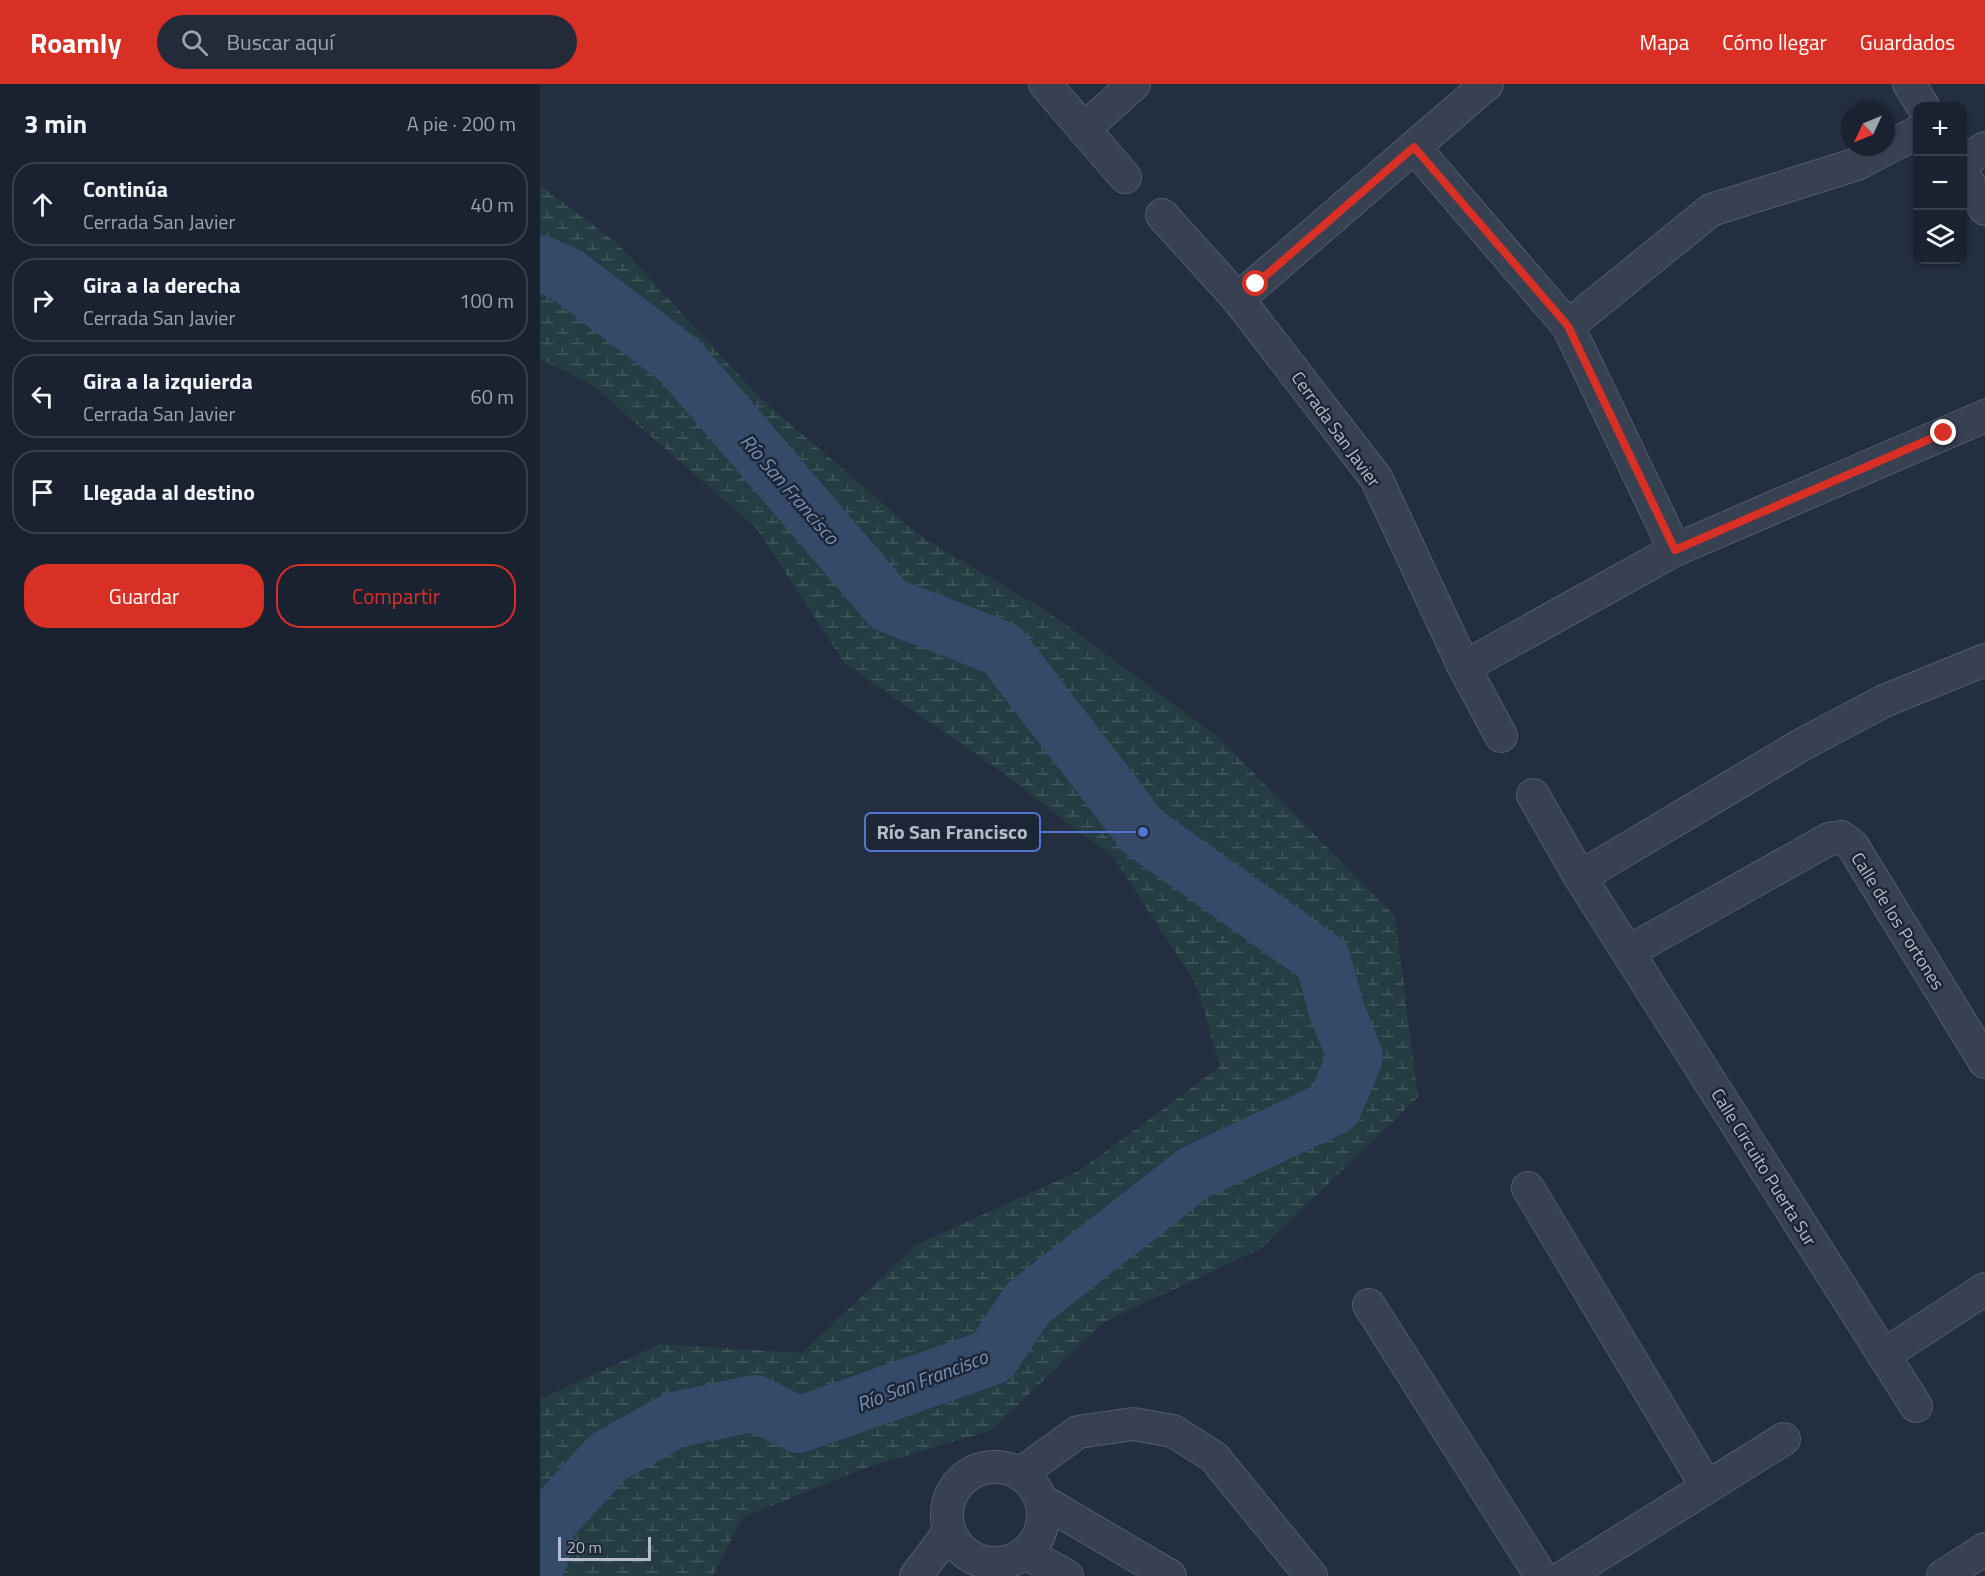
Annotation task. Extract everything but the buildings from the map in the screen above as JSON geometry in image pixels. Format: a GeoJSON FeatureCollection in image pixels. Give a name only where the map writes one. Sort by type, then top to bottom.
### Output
{"type":"FeatureCollection","features":[{"type":"Feature","properties":{"kind":"street"},"geometry":{"type":"LineString","coordinates":[[1045,84],[1125,177]]}},
{"type":"Feature","properties":{"kind":"street"},"geometry":{"type":"LineString","coordinates":[[1084,129],[1134,84]]}},
{"type":"Feature","properties":{"kind":"street"},"geometry":{"type":"LineString","coordinates":[[1239,299],[1487,84]]}},
{"type":"Feature","properties":{"kind":"street"},"geometry":{"type":"LineString","coordinates":[[1909,84],[1920,102]]}},
{"type":"Feature","properties":{"kind":"street"},"geometry":{"type":"LineString","coordinates":[[1568,326],[1711,210],[1857,164],[1913,134]]}},
{"type":"Feature","properties":{"kind":"street"},"geometry":{"type":"LineString","coordinates":[[1414,147],[1568,326],[1675,550]]}},
{"type":"Feature","properties":{"kind":"street"},"geometry":{"type":"LineString","coordinates":[[1967,160],[1985,148]]}},
{"type":"Feature","properties":{"kind":"street"},"geometry":{"type":"LineString","coordinates":[[1967,180],[1985,209]]}},
{"type":"Feature","properties":{"kind":"street","name":"Cerrada San Javier"},"geometry":{"type":"LineString","coordinates":[[1162,215],[1239,299],[1376,478],[1464,667],[1501,736]]}},
{"type":"Feature","properties":{"kind":"street"},"geometry":{"type":"LineString","coordinates":[[1464,667],[1675,550],[1985,416]]}},
{"type":"Feature","properties":{"kind":"street"},"geometry":{"type":"LineString","coordinates":[[1580,877],[1803,744],[1884,701],[1985,660]]}},
{"type":"Feature","properties":{"kind":"street","name":"Calle Circuito Puerta Sur"},"geometry":{"type":"LineString","coordinates":[[1533,795],[1580,877],[1916,1406]]}},
{"type":"Feature","properties":{"kind":"street","name":"Calle de los Portones"},"geometry":{"type":"LineString","coordinates":[[1628,952],[1829,839],[1841,837],[1852,845],[1985,1062]]}},
{"type":"Feature","properties":{"kind":"street"},"geometry":{"type":"LineString","coordinates":[[1528,1188],[1707,1487]]}},
{"type":"Feature","properties":{"kind":"street"},"geometry":{"type":"LineString","coordinates":[[1884,1355],[1985,1289]]}},
{"type":"Feature","properties":{"kind":"street"},"geometry":{"type":"LineString","coordinates":[[1369,1305],[1541,1576]]}},
{"type":"Feature","properties":{"kind":"street"},"geometry":{"type":"LineString","coordinates":[[1020,1474],[1078,1432],[1133,1424],[1173,1431],[1214,1457],[1311,1576]]}},
{"type":"Feature","properties":{"kind":"street"},"geometry":{"type":"LineString","coordinates":[[1565,1576],[1784,1438]]}},
{"type":"Feature","properties":{"kind":"street"},"geometry":{"type":"LineString","coordinates":[[1004,1564],[1036,1542],[1042,1528],[1041,1500],[1033,1485],[1020,1474],[1004,1468],[987,1467],[971,1473],[958,1484],[949,1499],[946,1515],[949,1532],[958,1547],[970,1557],[984,1563],[1004,1564],[1068,1576]]}},
{"type":"Feature","properties":{"kind":"street"},"geometry":{"type":"LineString","coordinates":[[1041,1500],[1170,1576]]}},
{"type":"Feature","properties":{"kind":"street"},"geometry":{"type":"LineString","coordinates":[[916,1576],[949,1532]]}},
{"type":"Feature","properties":{"kind":"street"},"geometry":{"type":"LineString","coordinates":[[1943,1576],[1983,1555]]}},
{"type":"Feature","properties":{"kind":"green space"},"geometry":{"type":"Polygon","coordinates":[[[540,185],[618,244],[761,399],[922,537],[1051,614],[1217,736],[1395,916],[1418,1097],[1262,1248],[1104,1322],[992,1430],[862,1469],[742,1518],[713,1576],[540,1576],[540,1399],[660,1344],[802,1353],[916,1245],[1079,1171],[1220,1067],[1196,984],[1114,858],[1000,771],[845,664],[757,529],[591,384],[540,359],[540,185]]]}},
{"type":"Feature","properties":{"kind":"waterway","name":"Río San Francisco"},"geometry":{"type":"LineString","coordinates":[[540,263],[567,275],[680,361],[889,605],[1002,649],[1143,832],[1323,960],[1336,1008],[1355,1057],[1334,1107],[1194,1173],[1028,1303],[992,1357],[798,1425],[755,1403],[675,1420],[608,1457],[548,1523],[540,1560]]}},
{"type":"Feature","properties":{"kind":"place","name":"Río San Francisco"},"geometry":{"type":"Point","coordinates":[1143,832]}},
{"type":"Feature","properties":{"kind":"route"},"geometry":{"type":"LineString","coordinates":[[1256,284],[1414,147],[1568,326],[1675,550],[1944,433]]}}]}
